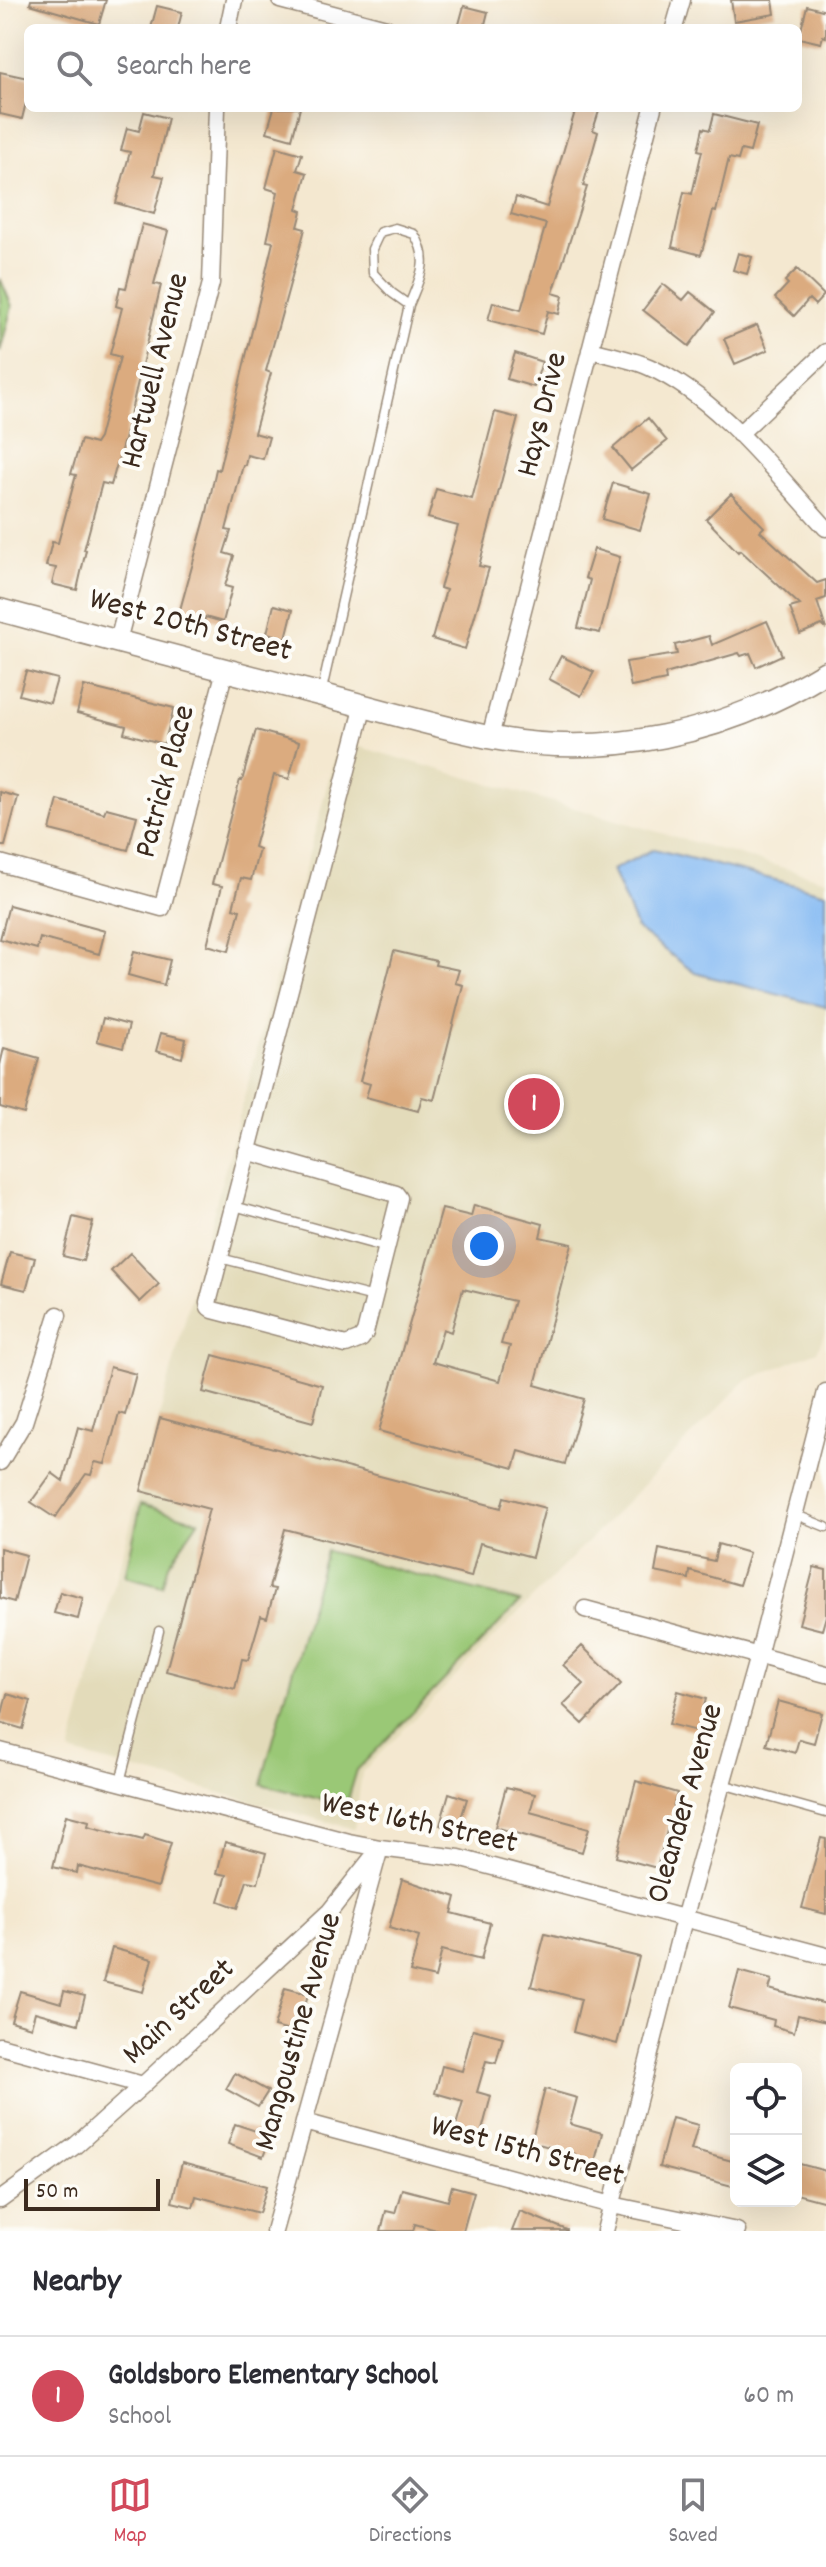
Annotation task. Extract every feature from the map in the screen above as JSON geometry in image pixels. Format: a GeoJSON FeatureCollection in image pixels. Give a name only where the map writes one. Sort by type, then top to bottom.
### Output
{"type":"FeatureCollection","features":[{"type":"Feature","properties":{"kind":"street"},"geometry":{"type":"LineString","coordinates":[[229,24],[234,0]]}},
{"type":"Feature","properties":{"kind":"street"},"geometry":{"type":"LineString","coordinates":[[280,0],[371,24]]}},
{"type":"Feature","properties":{"kind":"street"},"geometry":{"type":"LineString","coordinates":[[675,24],[682,0]]}},
{"type":"Feature","properties":{"kind":"street","name":"Hartwell Avenue"},"geometry":{"type":"LineString","coordinates":[[118,641],[211,283],[217,112]]}},
{"type":"Feature","properties":{"kind":"street","name":"Hays Drive"},"geometry":{"type":"LineString","coordinates":[[490,737],[652,112]]}},
{"type":"Feature","properties":{"kind":"street"},"geometry":{"type":"LineString","coordinates":[[590,350],[648,366],[706,403],[826,528]]}},
{"type":"Feature","properties":{"kind":"street"},"geometry":{"type":"LineString","coordinates":[[739,434],[826,352]]}},
{"type":"Feature","properties":{"kind":"street","name":"West 20th Street"},"geometry":{"type":"LineString","coordinates":[[0,610],[490,737],[533,743],[578,745],[642,741],[690,731],[747,713],[826,672]]}},
{"type":"Feature","properties":{"kind":"street","name":"Patrick Place"},"geometry":{"type":"LineString","coordinates":[[0,863],[162,908],[225,670]]}},
{"type":"Feature","properties":{"kind":"street"},"geometry":{"type":"LineString","coordinates":[[247,1151],[396,1194],[399,1198],[361,1339],[346,1345],[209,1307],[219,1258],[233,1205],[247,1151],[364,705]]}},
{"type":"Feature","properties":{"kind":"street"},"geometry":{"type":"LineString","coordinates":[[0,1462],[24,1422],[58,1315]]}},
{"type":"Feature","properties":{"kind":"street","name":"Oleander Avenue"},"geometry":{"type":"LineString","coordinates":[[605,2231],[684,1919],[758,1656],[826,1392]]}},
{"type":"Feature","properties":{"kind":"street"},"geometry":{"type":"LineString","coordinates":[[585,1609],[826,1674]]}},
{"type":"Feature","properties":{"kind":"street","name":"West 16th Street"},"geometry":{"type":"LineString","coordinates":[[0,1751],[380,1848],[459,1858],[826,1956]]}},
{"type":"Feature","properties":{"kind":"street","name":"Main Street"},"geometry":{"type":"LineString","coordinates":[[0,2200],[76,2145],[143,2085],[330,1911],[380,1848]]}},
{"type":"Feature","properties":{"kind":"street","name":"Mangoustine Avenue"},"geometry":{"type":"LineString","coordinates":[[274,2231],[380,1848]]}},
{"type":"Feature","properties":{"kind":"street"},"geometry":{"type":"LineString","coordinates":[[0,2046],[143,2085]]}},
{"type":"Feature","properties":{"kind":"street","name":"West 15th Street"},"geometry":{"type":"LineString","coordinates":[[304,2122],[612,2205],[737,2231]]}},
{"type":"Feature","properties":{"kind":"lane"},"geometry":{"type":"LineString","coordinates":[[321,694],[409,305],[422,272],[423,249],[414,234],[395,228],[380,232],[372,249],[373,273],[409,305]]}},
{"type":"Feature","properties":{"kind":"lane"},"geometry":{"type":"LineString","coordinates":[[233,1205],[388,1248]]}},
{"type":"Feature","properties":{"kind":"lane"},"geometry":{"type":"LineString","coordinates":[[219,1258],[374,1298]]}},
{"type":"Feature","properties":{"kind":"lane"},"geometry":{"type":"LineString","coordinates":[[794,1514],[826,1527]]}},
{"type":"Feature","properties":{"kind":"lane"},"geometry":{"type":"LineString","coordinates":[[120,1782],[159,1631]]}},
{"type":"Feature","properties":{"kind":"lane"},"geometry":{"type":"LineString","coordinates":[[722,1784],[826,1813]]}},
{"type":"Feature","properties":{"kind":"shaded area"},"geometry":{"type":"Polygon","coordinates":[[[339,741],[826,880],[826,1329],[817,1351],[745,1381],[362,1772],[354,1829],[70,1752],[339,741]]]}},
{"type":"Feature","properties":{"kind":"green space"},"geometry":{"type":"Polygon","coordinates":[[[0,278],[12,306],[0,352],[0,278]]]}},
{"type":"Feature","properties":{"kind":"green space"},"geometry":{"type":"Polygon","coordinates":[[[141,1504],[198,1521],[169,1564],[163,1586],[125,1576],[141,1504]]]}},
{"type":"Feature","properties":{"kind":"green space"},"geometry":{"type":"Polygon","coordinates":[[[326,1551],[520,1602],[357,1770],[346,1806],[261,1784],[326,1551]]]}},
{"type":"Feature","properties":{"kind":"water"},"geometry":{"type":"Polygon","coordinates":[[[654,849],[826,893],[826,1007],[695,973],[637,929],[612,870],[654,849]]]}},
{"type":"Feature","properties":{"kind":"building"},"geometry":{"type":"Polygon","coordinates":[[[31,0],[106,0],[99,24],[30,4],[31,0]]]}},
{"type":"Feature","properties":{"kind":"building"},"geometry":{"type":"Polygon","coordinates":[[[731,0],[773,0],[775,14],[734,21],[731,0]]]}},
{"type":"Feature","properties":{"kind":"building"},"geometry":{"type":"Polygon","coordinates":[[[157,6],[182,12],[179,24],[152,24],[157,6]]]}},
{"type":"Feature","properties":{"kind":"building"},"geometry":{"type":"Polygon","coordinates":[[[464,6],[488,12],[485,24],[459,24],[464,6]]]}},
{"type":"Feature","properties":{"kind":"building"},"geometry":{"type":"Polygon","coordinates":[[[807,6],[826,11],[826,37],[823,36],[821,43],[802,39],[807,6]]]}},
{"type":"Feature","properties":{"kind":"building"},"geometry":{"type":"Polygon","coordinates":[[[0,72],[24,77],[22,119],[0,114],[0,72]]]}},
{"type":"Feature","properties":{"kind":"building"},"geometry":{"type":"Polygon","coordinates":[[[144,112],[168,118],[154,175],[164,177],[154,214],[116,203],[130,152],[121,150],[127,128],[139,131],[144,112]]]}},
{"type":"Feature","properties":{"kind":"building"},"geometry":{"type":"Polygon","coordinates":[[[273,112],[299,112],[292,139],[267,132],[273,112]]]}},
{"type":"Feature","properties":{"kind":"building"},"geometry":{"type":"Polygon","coordinates":[[[575,112],[599,112],[593,130],[598,132],[583,186],[587,187],[553,293],[563,296],[559,314],[548,311],[542,334],[488,320],[493,302],[521,310],[546,224],[511,214],[516,197],[547,207],[575,112]]]}},
{"type":"Feature","properties":{"kind":"building"},"geometry":{"type":"Polygon","coordinates":[[[714,114],[757,125],[750,152],[741,150],[738,160],[729,158],[716,212],[713,211],[701,255],[672,247],[684,192],[692,194],[702,151],[698,150],[703,128],[710,130],[714,114]]]}},
{"type":"Feature","properties":{"kind":"building"},"geometry":{"type":"Polygon","coordinates":[[[277,147],[302,154],[297,170],[307,173],[297,209],[302,211],[298,227],[305,229],[266,371],[271,373],[254,433],[269,437],[263,459],[247,455],[226,530],[231,531],[224,553],[234,556],[225,586],[232,588],[223,622],[205,617],[204,624],[178,617],[216,469],[219,470],[273,242],[267,241],[278,192],[266,188],[277,147]]]}},
{"type":"Feature","properties":{"kind":"building"},"geometry":{"type":"Polygon","coordinates":[[[142,224],[168,231],[154,284],[161,285],[125,436],[111,485],[102,483],[77,590],[52,584],[56,568],[46,566],[52,542],[58,543],[76,475],[71,474],[81,440],[95,444],[99,438],[120,357],[110,354],[122,308],[116,306],[120,287],[126,288],[142,224]]]}},
{"type":"Feature","properties":{"kind":"building"},"geometry":{"type":"Polygon","coordinates":[[[738,253],[752,257],[747,274],[733,270],[738,253]]]}},
{"type":"Feature","properties":{"kind":"building"},"geometry":{"type":"Polygon","coordinates":[[[797,269],[824,295],[815,305],[809,299],[794,316],[775,298],[797,269]]]}},
{"type":"Feature","properties":{"kind":"building"},"geometry":{"type":"Polygon","coordinates":[[[663,284],[683,300],[690,292],[715,312],[689,346],[643,310],[663,284]]]}},
{"type":"Feature","properties":{"kind":"building"},"geometry":{"type":"Polygon","coordinates":[[[757,325],[768,350],[735,364],[724,339],[757,325]]]}},
{"type":"Feature","properties":{"kind":"building"},"geometry":{"type":"Polygon","coordinates":[[[515,353],[542,362],[534,387],[507,379],[515,353]]]}},
{"type":"Feature","properties":{"kind":"building"},"geometry":{"type":"Polygon","coordinates":[[[495,412],[518,418],[479,566],[489,568],[465,649],[432,639],[446,590],[440,588],[458,526],[428,518],[436,489],[472,499],[495,412]]]}},
{"type":"Feature","properties":{"kind":"building"},"geometry":{"type":"Polygon","coordinates":[[[648,418],[667,441],[631,470],[613,448],[648,418]]]}},
{"type":"Feature","properties":{"kind":"building"},"geometry":{"type":"Polygon","coordinates":[[[613,483],[651,494],[640,530],[602,519],[613,483]]]}},
{"type":"Feature","properties":{"kind":"building"},"geometry":{"type":"Polygon","coordinates":[[[731,494],[764,527],[760,531],[817,583],[826,580],[826,598],[817,601],[826,629],[822,625],[800,634],[790,608],[800,605],[740,550],[738,552],[706,519],[731,494]]]}},
{"type":"Feature","properties":{"kind":"building"},"geometry":{"type":"Polygon","coordinates":[[[594,549],[620,557],[600,633],[578,628],[590,580],[585,578],[594,549]]]}},
{"type":"Feature","properties":{"kind":"building"},"geometry":{"type":"Polygon","coordinates":[[[274,605],[293,610],[286,638],[267,633],[274,605]]]}},
{"type":"Feature","properties":{"kind":"building"},"geometry":{"type":"Polygon","coordinates":[[[767,621],[782,655],[756,667],[750,653],[741,656],[739,653],[665,674],[666,680],[631,687],[626,662],[677,654],[675,645],[709,636],[712,645],[767,621]]]}},
{"type":"Feature","properties":{"kind":"building"},"geometry":{"type":"Polygon","coordinates":[[[561,656],[594,672],[581,696],[549,679],[561,656]]]}},
{"type":"Feature","properties":{"kind":"building"},"geometry":{"type":"Polygon","coordinates":[[[26,671],[57,679],[50,703],[19,695],[26,671]]]}},
{"type":"Feature","properties":{"kind":"building"},"geometry":{"type":"Polygon","coordinates":[[[84,686],[174,708],[164,744],[124,733],[126,726],[77,713],[84,686]]]}},
{"type":"Feature","properties":{"kind":"building"},"geometry":{"type":"Polygon","coordinates":[[[256,730],[299,742],[289,779],[274,775],[254,847],[259,849],[251,880],[241,878],[233,908],[240,910],[229,951],[207,945],[222,886],[212,884],[256,730]]]}},
{"type":"Feature","properties":{"kind":"building"},"geometry":{"type":"Polygon","coordinates":[[[0,792],[18,797],[5,846],[0,846],[0,792]]]}},
{"type":"Feature","properties":{"kind":"building"},"geometry":{"type":"Polygon","coordinates":[[[58,800],[104,813],[106,808],[137,816],[128,850],[50,830],[58,800]]]}},
{"type":"Feature","properties":{"kind":"building"},"geometry":{"type":"Polygon","coordinates":[[[9,905],[105,931],[99,954],[40,938],[37,949],[0,939],[9,905]]]}},
{"type":"Feature","properties":{"kind":"building"},"geometry":{"type":"Polygon","coordinates":[[[134,951],[170,960],[164,985],[128,975],[134,951]]]}},
{"type":"Feature","properties":{"kind":"building"},"geometry":{"type":"Polygon","coordinates":[[[394,951],[459,970],[455,983],[463,985],[434,1100],[422,1097],[418,1111],[366,1097],[370,1084],[360,1081],[394,951]]]}},
{"type":"Feature","properties":{"kind":"building"},"geometry":{"type":"Polygon","coordinates":[[[103,1018],[129,1025],[123,1048],[97,1041],[103,1018]]]}},
{"type":"Feature","properties":{"kind":"building"},"geometry":{"type":"Polygon","coordinates":[[[161,1033],[186,1039],[182,1058],[156,1051],[161,1033]]]}},
{"type":"Feature","properties":{"kind":"building"},"geometry":{"type":"Polygon","coordinates":[[[4,1048],[39,1058],[24,1114],[0,1107],[0,1065],[4,1048]]]}},
{"type":"Feature","properties":{"kind":"building"},"geometry":{"type":"Polygon","coordinates":[[[474,1205],[543,1224],[540,1237],[572,1244],[535,1385],[584,1399],[565,1464],[519,1451],[514,1468],[379,1431],[442,1209],[471,1216],[474,1205]],[[463,1289],[451,1332],[443,1329],[433,1362],[500,1381],[510,1346],[501,1344],[514,1301],[463,1289]]]}},
{"type":"Feature","properties":{"kind":"building"},"geometry":{"type":"Polygon","coordinates":[[[73,1217],[93,1222],[83,1261],[63,1256],[73,1217]]]}},
{"type":"Feature","properties":{"kind":"building"},"geometry":{"type":"Polygon","coordinates":[[[10,1252],[35,1258],[26,1290],[1,1284],[10,1252]]]}},
{"type":"Feature","properties":{"kind":"building"},"geometry":{"type":"Polygon","coordinates":[[[130,1253],[159,1284],[140,1302],[111,1271],[130,1253]]]}},
{"type":"Feature","properties":{"kind":"building"},"geometry":{"type":"Polygon","coordinates":[[[213,1355],[322,1385],[313,1422],[203,1392],[213,1355]]]}},
{"type":"Feature","properties":{"kind":"building"},"geometry":{"type":"Polygon","coordinates":[[[110,1367],[136,1374],[125,1415],[119,1413],[105,1464],[95,1462],[91,1475],[86,1474],[55,1518],[31,1502],[52,1473],[63,1481],[78,1427],[93,1431],[110,1367]]]}},
{"type":"Feature","properties":{"kind":"building"},"geometry":{"type":"Polygon","coordinates":[[[160,1418],[501,1508],[504,1497],[545,1508],[532,1557],[480,1543],[471,1577],[285,1529],[269,1588],[275,1589],[267,1618],[261,1616],[248,1660],[242,1659],[235,1689],[166,1671],[209,1509],[141,1491],[160,1418]]]}},
{"type":"Feature","properties":{"kind":"building"},"geometry":{"type":"Polygon","coordinates":[[[718,1544],[749,1553],[739,1585],[690,1571],[689,1579],[655,1572],[659,1549],[714,1561],[718,1544]]]}},
{"type":"Feature","properties":{"kind":"building"},"geometry":{"type":"Polygon","coordinates":[[[0,1548],[26,1555],[14,1602],[0,1598],[0,1548]]]}},
{"type":"Feature","properties":{"kind":"building"},"geometry":{"type":"Polygon","coordinates":[[[814,1567],[826,1570],[826,1616],[822,1630],[799,1624],[814,1567]]]}},
{"type":"Feature","properties":{"kind":"building"},"geometry":{"type":"Polygon","coordinates":[[[60,1592],[83,1598],[78,1619],[54,1613],[60,1592]]]}},
{"type":"Feature","properties":{"kind":"building"},"geometry":{"type":"Polygon","coordinates":[[[582,1646],[621,1684],[583,1724],[563,1705],[584,1684],[563,1665],[582,1646]]]}},
{"type":"Feature","properties":{"kind":"building"},"geometry":{"type":"Polygon","coordinates":[[[678,1691],[706,1699],[697,1731],[669,1724],[678,1691]]]}},
{"type":"Feature","properties":{"kind":"building"},"geometry":{"type":"Polygon","coordinates":[[[7,1694],[31,1701],[23,1729],[0,1722],[7,1694]]]}},
{"type":"Feature","properties":{"kind":"building"},"geometry":{"type":"Polygon","coordinates":[[[778,1701],[822,1713],[814,1743],[799,1739],[795,1753],[766,1745],[778,1701]]]}},
{"type":"Feature","properties":{"kind":"building"},"geometry":{"type":"Polygon","coordinates":[[[636,1781],[677,1793],[657,1868],[616,1857],[636,1781]]]}},
{"type":"Feature","properties":{"kind":"building"},"geometry":{"type":"Polygon","coordinates":[[[506,1787],[535,1794],[530,1812],[589,1828],[582,1852],[495,1827],[506,1787]]]}},
{"type":"Feature","properties":{"kind":"building"},"geometry":{"type":"Polygon","coordinates":[[[449,1793],[467,1799],[457,1831],[440,1825],[449,1793]]]}},
{"type":"Feature","properties":{"kind":"building"},"geometry":{"type":"Polygon","coordinates":[[[66,1815],[89,1821],[88,1826],[143,1840],[145,1835],[171,1843],[158,1887],[78,1866],[77,1873],[53,1867],[66,1815]]]}},
{"type":"Feature","properties":{"kind":"building"},"geometry":{"type":"Polygon","coordinates":[[[821,1838],[826,1839],[826,1914],[802,1908],[821,1838]]]}},
{"type":"Feature","properties":{"kind":"building"},"geometry":{"type":"Polygon","coordinates":[[[225,1842],[266,1853],[258,1883],[247,1881],[238,1908],[219,1901],[227,1875],[217,1873],[225,1842]]]}},
{"type":"Feature","properties":{"kind":"building"},"geometry":{"type":"Polygon","coordinates":[[[402,1879],[456,1897],[452,1913],[490,1923],[481,1960],[442,1950],[435,1978],[410,1972],[419,1937],[389,1928],[402,1879]]]}},
{"type":"Feature","properties":{"kind":"building"},"geometry":{"type":"Polygon","coordinates":[[[545,1934],[639,1957],[617,2044],[573,2032],[581,1999],[531,1986],[545,1934]]]}},
{"type":"Feature","properties":{"kind":"building"},"geometry":{"type":"Polygon","coordinates":[[[112,1948],[152,1959],[143,1992],[103,1982],[112,1948]]]}},
{"type":"Feature","properties":{"kind":"building"},"geometry":{"type":"Polygon","coordinates":[[[739,1971],[772,1980],[769,1989],[826,2004],[826,2022],[798,2015],[794,2032],[773,2026],[774,2020],[729,2008],[739,1971]]]}},
{"type":"Feature","properties":{"kind":"building"},"geometry":{"type":"Polygon","coordinates":[[[285,1988],[308,1994],[298,2033],[274,2027],[285,1988]]]}},
{"type":"Feature","properties":{"kind":"building"},"geometry":{"type":"Polygon","coordinates":[[[20,1991],[61,2003],[64,1991],[85,1996],[78,2024],[35,2012],[31,2027],[11,2021],[20,1991]]]}},
{"type":"Feature","properties":{"kind":"building"},"geometry":{"type":"Polygon","coordinates":[[[473,2029],[503,2037],[496,2063],[486,2061],[477,2092],[491,2096],[479,2142],[453,2136],[463,2101],[435,2093],[442,2066],[462,2071],[473,2029]]]}},
{"type":"Feature","properties":{"kind":"building"},"geometry":{"type":"Polygon","coordinates":[[[235,2073],[268,2091],[258,2107],[226,2089],[235,2073]]]}},
{"type":"Feature","properties":{"kind":"building"},"geometry":{"type":"Polygon","coordinates":[[[545,2089],[577,2098],[570,2124],[602,2133],[592,2173],[572,2167],[575,2154],[531,2142],[545,2089]]]}},
{"type":"Feature","properties":{"kind":"building"},"geometry":{"type":"Polygon","coordinates":[[[672,2118],[698,2125],[691,2150],[730,2160],[730,2185],[659,2167],[672,2118]]]}},
{"type":"Feature","properties":{"kind":"building"},"geometry":{"type":"Polygon","coordinates":[[[235,2124],[271,2136],[263,2157],[228,2144],[235,2124]]]}},
{"type":"Feature","properties":{"kind":"building"},"geometry":{"type":"Polygon","coordinates":[[[182,2163],[267,2186],[259,2213],[196,2196],[193,2207],[172,2202],[182,2163]]]}},
{"type":"Feature","properties":{"kind":"building"},"geometry":{"type":"Polygon","coordinates":[[[802,2165],[826,2171],[826,2202],[802,2196],[802,2165]]]}},
{"type":"Feature","properties":{"kind":"building"},"geometry":{"type":"Polygon","coordinates":[[[452,2186],[474,2192],[463,2231],[440,2231],[415,2224],[413,2231],[381,2231],[386,2211],[395,2213],[402,2189],[448,2201],[452,2186]]]}},
{"type":"Feature","properties":{"kind":"building"},"geometry":{"type":"Polygon","coordinates":[[[520,2211],[567,2230],[567,2231],[512,2231],[520,2211]]]}},
{"type":"Feature","properties":{"kind":"place","name":"Goldsboro Elementary School"},"geometry":{"type":"Point","coordinates":[534,1104]}}]}
